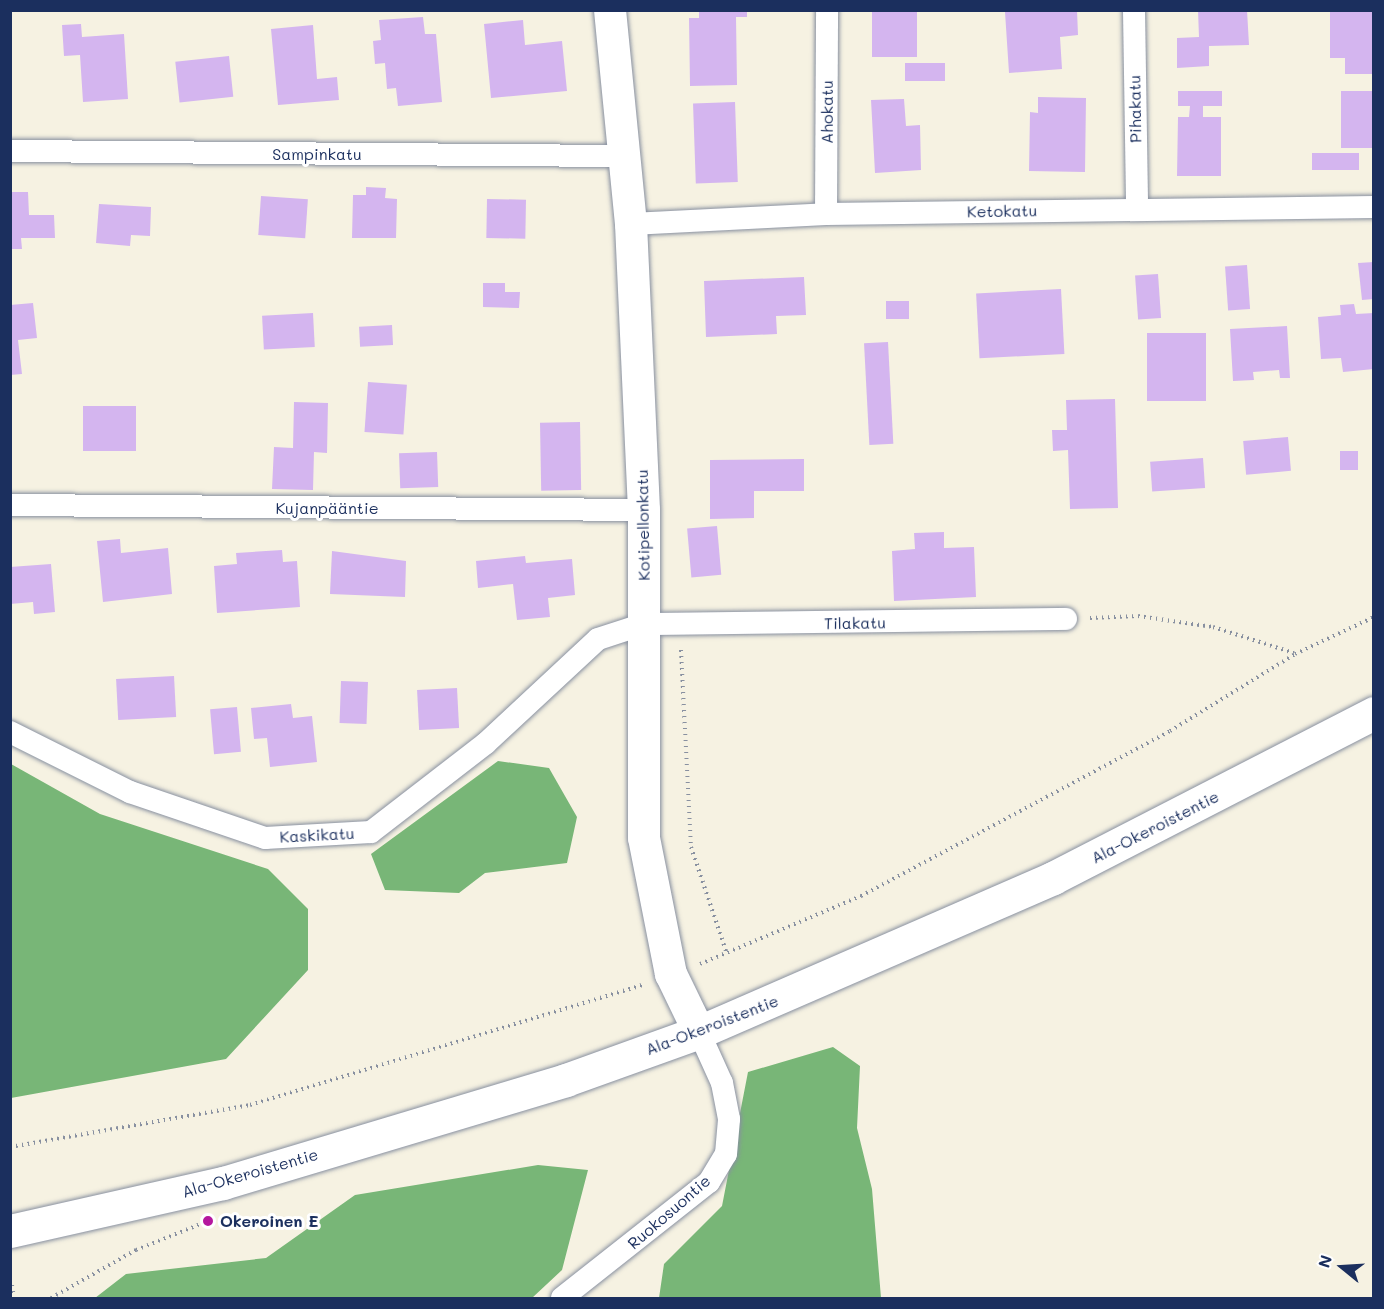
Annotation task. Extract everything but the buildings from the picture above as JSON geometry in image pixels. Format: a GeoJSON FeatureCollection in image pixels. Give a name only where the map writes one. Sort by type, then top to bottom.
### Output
{"type":"FeatureCollection","features":[{"type":"Feature","properties":{"kind":"main road","name":"Ala-Okeroistentie"},"geometry":{"type":"LineString","coordinates":[[10,1231],[223,1183],[566,1080],[699,1032],[1053,878],[1374,713]]}},
{"type":"Feature","properties":{"kind":"street","name":"Kotipellonkatu"},"geometry":{"type":"LineString","coordinates":[[610,10],[622,156],[631,224],[644,510],[644,838],[671,974],[699,1032]]}},
{"type":"Feature","properties":{"kind":"street","name":"Ahokatu"},"geometry":{"type":"LineString","coordinates":[[826,214],[827,10]]}},
{"type":"Feature","properties":{"kind":"street","name":"Pihakatu"},"geometry":{"type":"LineString","coordinates":[[1134,10],[1137,208]]}},
{"type":"Feature","properties":{"kind":"street","name":"Sampinkatu"},"geometry":{"type":"LineString","coordinates":[[10,151],[622,156]]}},
{"type":"Feature","properties":{"kind":"street","name":"Ketokatu"},"geometry":{"type":"LineString","coordinates":[[631,224],[826,214],[1137,208],[1374,207]]}},
{"type":"Feature","properties":{"kind":"street","name":"Kujanpääntie"},"geometry":{"type":"LineString","coordinates":[[10,505],[644,510]]}},
{"type":"Feature","properties":{"kind":"street","name":"Tilakatu"},"geometry":{"type":"LineString","coordinates":[[644,624],[1066,620]]}},
{"type":"Feature","properties":{"kind":"street","name":"Kaskikatu"},"geometry":{"type":"LineString","coordinates":[[10,732],[130,792],[266,838],[370,832],[485,744],[598,639],[644,624]]}},
{"type":"Feature","properties":{"kind":"street","name":"Ruokosuontie"},"geometry":{"type":"LineString","coordinates":[[562,1299],[709,1182],[726,1154],[729,1119],[722,1083],[699,1032]]}},
{"type":"Feature","properties":{"kind":"path"},"geometry":{"type":"LineString","coordinates":[[1066,620],[1138,616],[1213,627],[1295,654]]}},
{"type":"Feature","properties":{"kind":"path"},"geometry":{"type":"LineString","coordinates":[[10,1147],[250,1105],[671,974],[861,896],[1170,731],[1295,654],[1374,617]]}},
{"type":"Feature","properties":{"kind":"path"},"geometry":{"type":"LineString","coordinates":[[51,1299],[136,1250],[208,1221]]}},
{"type":"Feature","properties":{"kind":"path"},"geometry":{"type":"LineString","coordinates":[[12,1285],[14,1299]]}},
{"type":"Feature","properties":{"kind":"green space"},"geometry":{"type":"Polygon","coordinates":[[[498,761],[549,768],[577,817],[567,863],[485,873],[459,893],[385,890],[371,854],[498,761]]]}},
{"type":"Feature","properties":{"kind":"green space"},"geometry":{"type":"Polygon","coordinates":[[[11,764],[100,814],[268,869],[308,909],[308,970],[226,1059],[11,1098],[11,764]]]}},
{"type":"Feature","properties":{"kind":"green space"},"geometry":{"type":"Polygon","coordinates":[[[833,1047],[860,1066],[857,1128],[872,1189],[881,1298],[659,1298],[664,1264],[722,1206],[748,1072],[833,1047]]]}},
{"type":"Feature","properties":{"kind":"green space"},"geometry":{"type":"Polygon","coordinates":[[[538,1165],[588,1170],[562,1270],[532,1298],[95,1298],[126,1274],[266,1258],[355,1195],[538,1165]]]}},
{"type":"Feature","properties":{"kind":"place","name":"Okeroinen E"},"geometry":{"type":"Point","coordinates":[208,1221]}}]}
